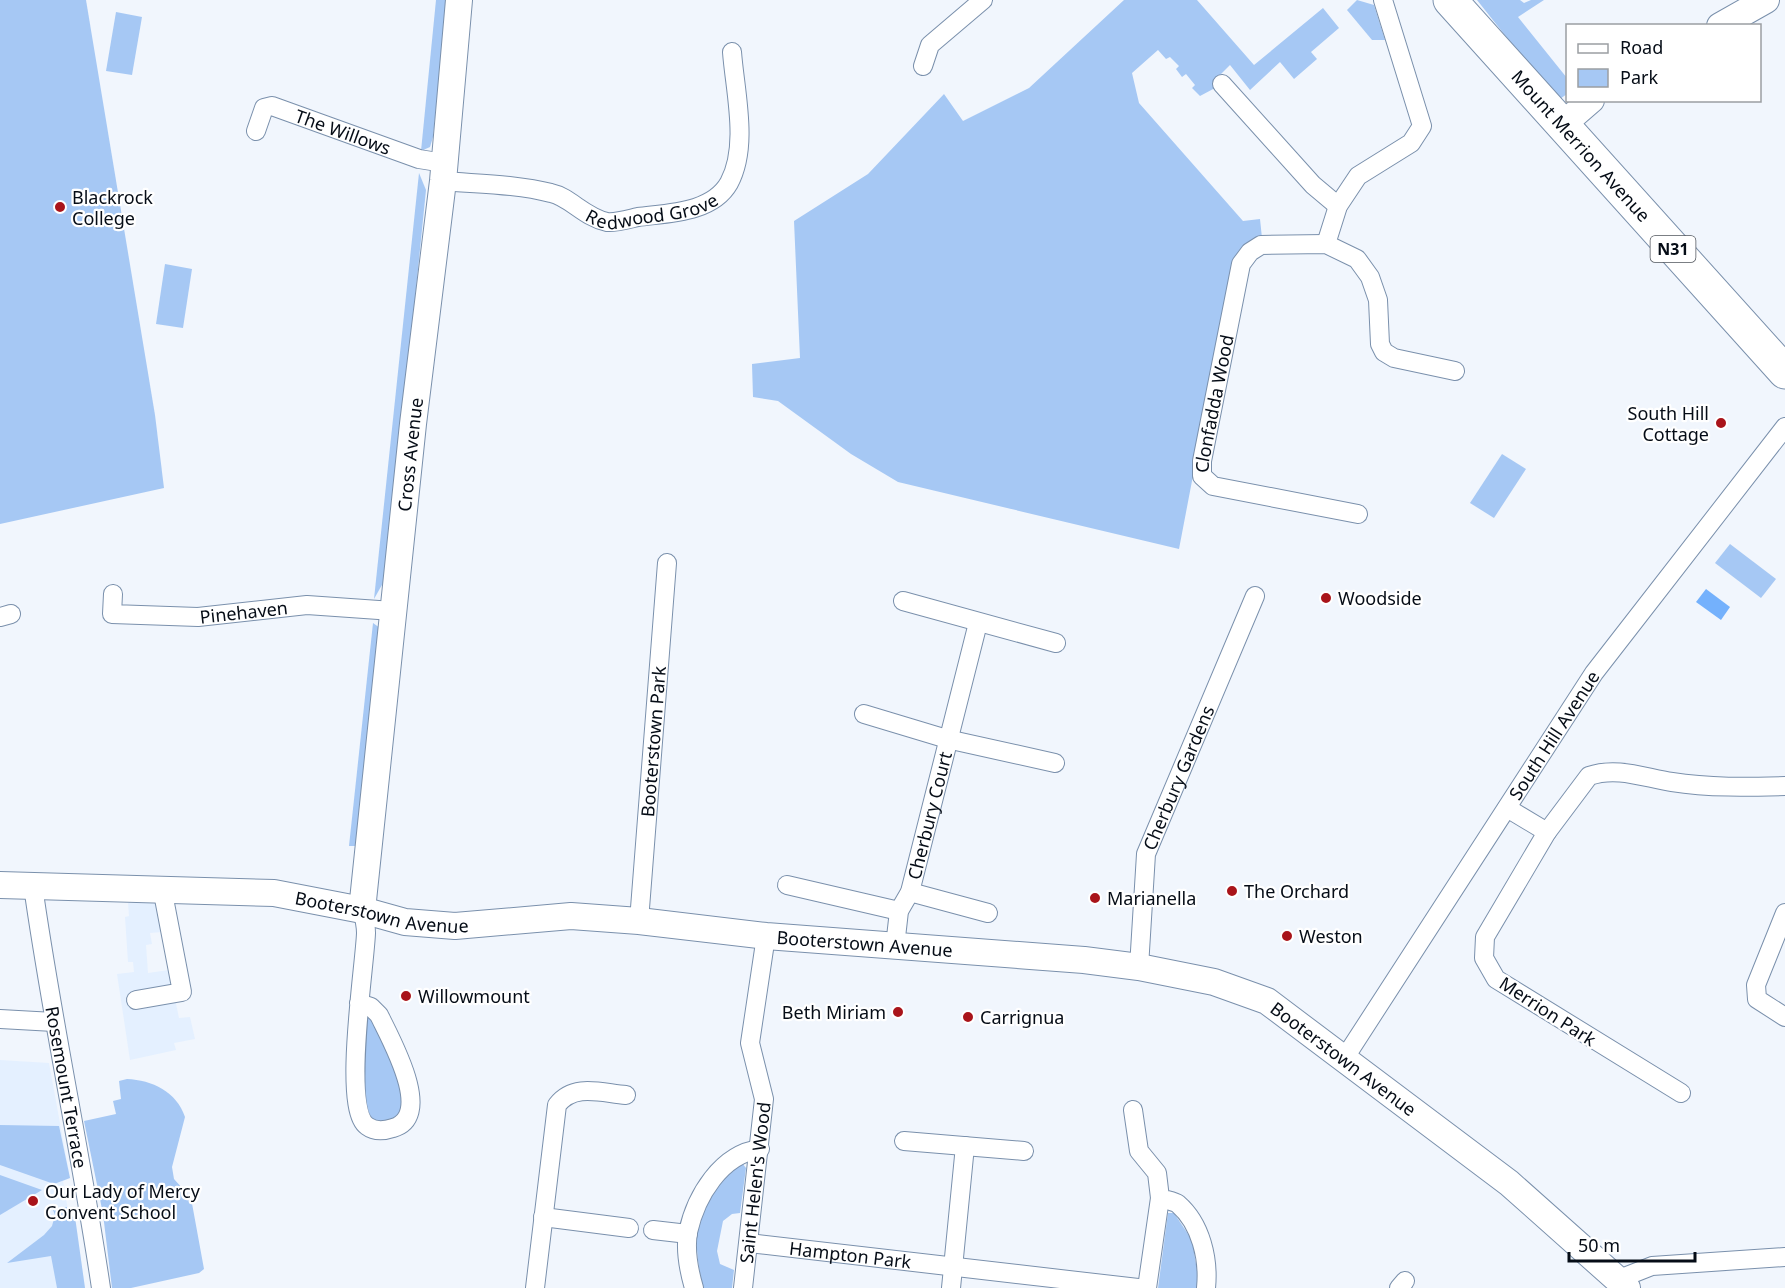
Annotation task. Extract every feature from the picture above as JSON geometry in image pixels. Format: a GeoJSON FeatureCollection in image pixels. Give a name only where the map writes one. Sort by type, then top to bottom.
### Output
{"type":"FeatureCollection","features":[{"type":"Feature","properties":{"kind":"highway","name":"Mount Merrion Avenue"},"geometry":{"type":"LineString","coordinates":[[1450,0],[1785,372]]}},
{"type":"Feature","properties":{"kind":"street","name":"Cross Avenue"},"geometry":{"type":"LineString","coordinates":[[362,910],[393,611],[443,172],[459,0]]}},
{"type":"Feature","properties":{"kind":"street"},"geometry":{"type":"LineString","coordinates":[[923,66],[930,45],[983,0]]}},
{"type":"Feature","properties":{"kind":"street"},"geometry":{"type":"LineString","coordinates":[[1326,244],[1338,206],[1358,176],[1411,143],[1422,126],[1383,0]]}},
{"type":"Feature","properties":{"kind":"street"},"geometry":{"type":"LineString","coordinates":[[1724,24],[1766,0]]}},
{"type":"Feature","properties":{"kind":"street","name":"Redwood Grove"},"geometry":{"type":"LineString","coordinates":[[443,172],[554,193],[583,213],[609,222],[693,209],[715,198],[729,183],[737,154],[739,133],[732,52]]}},
{"type":"Feature","properties":{"kind":"street"},"geometry":{"type":"LineString","coordinates":[[1222,84],[1307,179],[1338,206]]}},
{"type":"Feature","properties":{"kind":"street"},"geometry":{"type":"LineString","coordinates":[[1562,126],[1589,102]]}},
{"type":"Feature","properties":{"kind":"street","name":"The Willows"},"geometry":{"type":"LineString","coordinates":[[256,131],[264,108],[272,106],[419,159],[443,172]]}},
{"type":"Feature","properties":{"kind":"street","name":"Clonfadda Wood"},"geometry":{"type":"LineString","coordinates":[[1358,514],[1213,486],[1202,476],[1202,461],[1241,264],[1250,252],[1261,245],[1326,244],[1356,259],[1370,277],[1378,300],[1380,344],[1384,352],[1394,358],[1455,370]]}},
{"type":"Feature","properties":{"kind":"street","name":"South Hill Avenue"},"geometry":{"type":"LineString","coordinates":[[1344,1059],[1594,674],[1785,427]]}},
{"type":"Feature","properties":{"kind":"street","name":"Booterstown Park"},"geometry":{"type":"LineString","coordinates":[[639,921],[667,563]]}},
{"type":"Feature","properties":{"kind":"street","name":"Pinehaven"},"geometry":{"type":"LineString","coordinates":[[113,594],[112,614],[198,617],[307,605],[393,611]]}},
{"type":"Feature","properties":{"kind":"street","name":"Cherbury Gardens"},"geometry":{"type":"LineString","coordinates":[[1139,967],[1146,854],[1255,596]]}},
{"type":"Feature","properties":{"kind":"street"},"geometry":{"type":"LineString","coordinates":[[903,601],[1056,643]]}},
{"type":"Feature","properties":{"kind":"street","name":"Cherbury Court"},"geometry":{"type":"LineString","coordinates":[[895,946],[899,910],[910,892],[978,622]]}},
{"type":"Feature","properties":{"kind":"street","name":"Cherbury Court"},"geometry":{"type":"LineString","coordinates":[[864,714],[947,739],[1055,763]]}},
{"type":"Feature","properties":{"kind":"street","name":"Merrion Park"},"geometry":{"type":"LineString","coordinates":[[1681,1093],[1496,979],[1484,958],[1485,937],[1547,832],[1581,784],[1599,772],[1638,774],[1672,782],[1731,787],[1785,786]]}},
{"type":"Feature","properties":{"kind":"street"},"geometry":{"type":"LineString","coordinates":[[1506,808],[1547,832]]}},
{"type":"Feature","properties":{"kind":"street","name":"Booterstown Avenue"},"geometry":{"type":"LineString","coordinates":[[0,885],[274,893],[362,910],[405,922],[455,926],[571,916],[639,921],[766,936],[1139,967],[1214,982],[1267,1001],[1509,1183],[1623,1283]]}},
{"type":"Feature","properties":{"kind":"street"},"geometry":{"type":"LineString","coordinates":[[787,885],[899,910]]}},
{"type":"Feature","properties":{"kind":"street","name":"Rosemount Terrace"},"geometry":{"type":"LineString","coordinates":[[33,886],[54,1022],[87,1193],[101,1288]]}},
{"type":"Feature","properties":{"kind":"street"},"geometry":{"type":"LineString","coordinates":[[136,1000],[182,992],[162,888]]}},
{"type":"Feature","properties":{"kind":"street","name":"Cherbury Court"},"geometry":{"type":"LineString","coordinates":[[910,892],[988,913]]}},
{"type":"Feature","properties":{"kind":"street"},"geometry":{"type":"LineString","coordinates":[[359,1003],[370,1007],[379,1015],[408,1085],[412,1106],[408,1118],[397,1128],[380,1131],[367,1126],[360,1119],[355,1072],[359,1003],[366,931],[362,910]]}},
{"type":"Feature","properties":{"kind":"street"},"geometry":{"type":"LineString","coordinates":[[1785,913],[1756,985],[1757,999],[1785,1017]]}},
{"type":"Feature","properties":{"kind":"street","name":"Saint Helen's Wood"},"geometry":{"type":"LineString","coordinates":[[743,1288],[764,1099],[750,1043],[766,936]]}},
{"type":"Feature","properties":{"kind":"street"},"geometry":{"type":"LineString","coordinates":[[0,1019],[54,1022]]}},
{"type":"Feature","properties":{"kind":"street"},"geometry":{"type":"LineString","coordinates":[[535,1288],[557,1105],[565,1095],[576,1090],[626,1095]]}},
{"type":"Feature","properties":{"kind":"street"},"geometry":{"type":"LineString","coordinates":[[1133,1110],[1139,1151],[1157,1173],[1160,1198],[1147,1288]]}},
{"type":"Feature","properties":{"kind":"street"},"geometry":{"type":"LineString","coordinates":[[904,1140],[1023,1151]]}},
{"type":"Feature","properties":{"kind":"street"},"geometry":{"type":"LineString","coordinates":[[951,1288],[965,1146]]}},
{"type":"Feature","properties":{"kind":"street"},"geometry":{"type":"LineString","coordinates":[[694,1288],[689,1269],[688,1234],[698,1201],[717,1173],[739,1154],[760,1149]]}},
{"type":"Feature","properties":{"kind":"street"},"geometry":{"type":"LineString","coordinates":[[1160,1198],[1177,1203],[1196,1230],[1208,1272],[1206,1288]]}},
{"type":"Feature","properties":{"kind":"street"},"geometry":{"type":"LineString","coordinates":[[543,1218],[629,1228]]}},
{"type":"Feature","properties":{"kind":"street"},"geometry":{"type":"LineString","coordinates":[[653,1230],[688,1234]]}},
{"type":"Feature","properties":{"kind":"street","name":"Hampton Park"},"geometry":{"type":"LineString","coordinates":[[749,1243],[1138,1288]]}},
{"type":"Feature","properties":{"kind":"street"},"geometry":{"type":"LineString","coordinates":[[1623,1283],[1652,1266],[1785,1257]]}},
{"type":"Feature","properties":{"kind":"shaded area"},"geometry":{"type":"Polygon","coordinates":[[[159,901],[162,932],[150,933],[152,944],[146,945],[148,973],[169,970],[179,1018],[190,1017],[195,1039],[174,1043],[176,1050],[130,1060],[117,974],[134,972],[133,962],[128,962],[125,917],[129,916],[128,903],[159,901]]]}},
{"type":"Feature","properties":{"kind":"shaded area","name":"Our Lady of Mercy Convent School"},"geometry":{"type":"Polygon","coordinates":[[[0,1060],[49,1063],[70,1178],[63,1181],[69,1216],[75,1217],[85,1288],[0,1288],[0,1060]]]}},
{"type":"Feature","properties":{"kind":"green space","name":"Blackrock College"},"geometry":{"type":"Polygon","coordinates":[[[0,0],[86,0],[155,415],[164,488],[0,524],[0,0]]]}},
{"type":"Feature","properties":{"kind":"green space"},"geometry":{"type":"Polygon","coordinates":[[[436,0],[447,0],[433,137],[430,147],[421,151],[436,0]]]}},
{"type":"Feature","properties":{"kind":"green space"},"geometry":{"type":"Polygon","coordinates":[[[1124,0],[1197,0],[1254,65],[1323,8],[1339,28],[1311,52],[1317,59],[1294,79],[1280,62],[1250,90],[1230,65],[1212,83],[1215,88],[1200,96],[1192,88],[1195,85],[1186,74],[1182,77],[1176,69],[1179,66],[1170,57],[1166,59],[1158,50],[1132,73],[1139,103],[1243,221],[1260,219],[1262,238],[1242,248],[1234,261],[1179,549],[898,482],[851,454],[778,401],[753,397],[752,364],[800,358],[794,221],[868,174],[944,94],[963,121],[1029,88],[1124,0]]]}},
{"type":"Feature","properties":{"kind":"green space"},"geometry":{"type":"Polygon","coordinates":[[[1357,0],[1374,5],[1385,40],[1372,40],[1347,10],[1357,0]]]}},
{"type":"Feature","properties":{"kind":"green space"},"geometry":{"type":"Polygon","coordinates":[[[1477,0],[1520,0],[1524,3],[1531,0],[1544,0],[1518,17],[1566,77],[1566,95],[1557,101],[1477,0]]]}},
{"type":"Feature","properties":{"kind":"green space"},"geometry":{"type":"Polygon","coordinates":[[[116,12],[142,17],[132,75],[106,71],[116,12]]]}},
{"type":"Feature","properties":{"kind":"green space"},"geometry":{"type":"Polygon","coordinates":[[[419,173],[426,190],[387,576],[374,599],[419,173]]]}},
{"type":"Feature","properties":{"kind":"green space"},"geometry":{"type":"Polygon","coordinates":[[[165,264],[192,269],[183,328],[156,324],[165,264]]]}},
{"type":"Feature","properties":{"kind":"green space"},"geometry":{"type":"Polygon","coordinates":[[[1502,454],[1526,469],[1494,518],[1470,503],[1502,454]]]}},
{"type":"Feature","properties":{"kind":"green space"},"geometry":{"type":"Polygon","coordinates":[[[1730,544],[1776,579],[1761,598],[1715,563],[1730,544]]]}},
{"type":"Feature","properties":{"kind":"green space"},"geometry":{"type":"Polygon","coordinates":[[[373,623],[380,628],[359,846],[349,846],[373,623]]]}},
{"type":"Feature","properties":{"kind":"green space"},"geometry":{"type":"Polygon","coordinates":[[[369,1013],[384,1038],[405,1097],[400,1115],[387,1122],[372,1121],[362,1093],[363,1014],[369,1013]]]}},
{"type":"Feature","properties":{"kind":"green space"},"geometry":{"type":"Polygon","coordinates":[[[127,1079],[154,1085],[170,1094],[185,1117],[172,1167],[174,1179],[191,1198],[204,1269],[199,1273],[131,1288],[112,1288],[103,1214],[84,1121],[116,1114],[113,1101],[121,1099],[119,1081],[127,1079]]]}},
{"type":"Feature","properties":{"kind":"green space"},"geometry":{"type":"Polygon","coordinates":[[[0,1125],[59,1126],[70,1178],[54,1184],[0,1165],[0,1125]]]}},
{"type":"Feature","properties":{"kind":"green space"},"geometry":{"type":"Polygon","coordinates":[[[742,1163],[746,1168],[740,1213],[732,1214],[723,1221],[717,1251],[720,1264],[734,1270],[732,1288],[703,1288],[697,1249],[700,1218],[714,1191],[742,1163]]]}},
{"type":"Feature","properties":{"kind":"green space"},"geometry":{"type":"Polygon","coordinates":[[[0,1175],[42,1190],[0,1215],[0,1175]]]}},
{"type":"Feature","properties":{"kind":"green space"},"geometry":{"type":"Polygon","coordinates":[[[67,1207],[69,1216],[75,1217],[85,1288],[57,1288],[51,1256],[7,1263],[44,1235],[52,1226],[55,1215],[53,1210],[67,1207]]]}},
{"type":"Feature","properties":{"kind":"green space"},"geometry":{"type":"Polygon","coordinates":[[[1168,1213],[1174,1213],[1192,1240],[1200,1288],[1158,1288],[1168,1213]]]}},
{"type":"Feature","properties":{"kind":"water"},"geometry":{"type":"Polygon","coordinates":[[[1706,589],[1730,607],[1721,620],[1696,602],[1706,589]]]}},
{"type":"Feature","properties":{"kind":"place","name":"Blackrock College"},"geometry":{"type":"Point","coordinates":[60,207]}},
{"type":"Feature","properties":{"kind":"place","name":"South Hill Cottage"},"geometry":{"type":"Point","coordinates":[1721,423]}},
{"type":"Feature","properties":{"kind":"place","name":"Woodside"},"geometry":{"type":"Point","coordinates":[1326,598]}},
{"type":"Feature","properties":{"kind":"place","name":"The Orchard"},"geometry":{"type":"Point","coordinates":[1232,891]}},
{"type":"Feature","properties":{"kind":"place","name":"Marianella"},"geometry":{"type":"Point","coordinates":[1095,898]}},
{"type":"Feature","properties":{"kind":"place","name":"Weston"},"geometry":{"type":"Point","coordinates":[1287,936]}},
{"type":"Feature","properties":{"kind":"place","name":"Willowmount"},"geometry":{"type":"Point","coordinates":[406,996]}},
{"type":"Feature","properties":{"kind":"place","name":"Beth Miriam"},"geometry":{"type":"Point","coordinates":[898,1012]}},
{"type":"Feature","properties":{"kind":"place","name":"Carrignua"},"geometry":{"type":"Point","coordinates":[968,1017]}},
{"type":"Feature","properties":{"kind":"place","name":"Our Lady of Mercy Convent School"},"geometry":{"type":"Point","coordinates":[33,1201]}}]}
